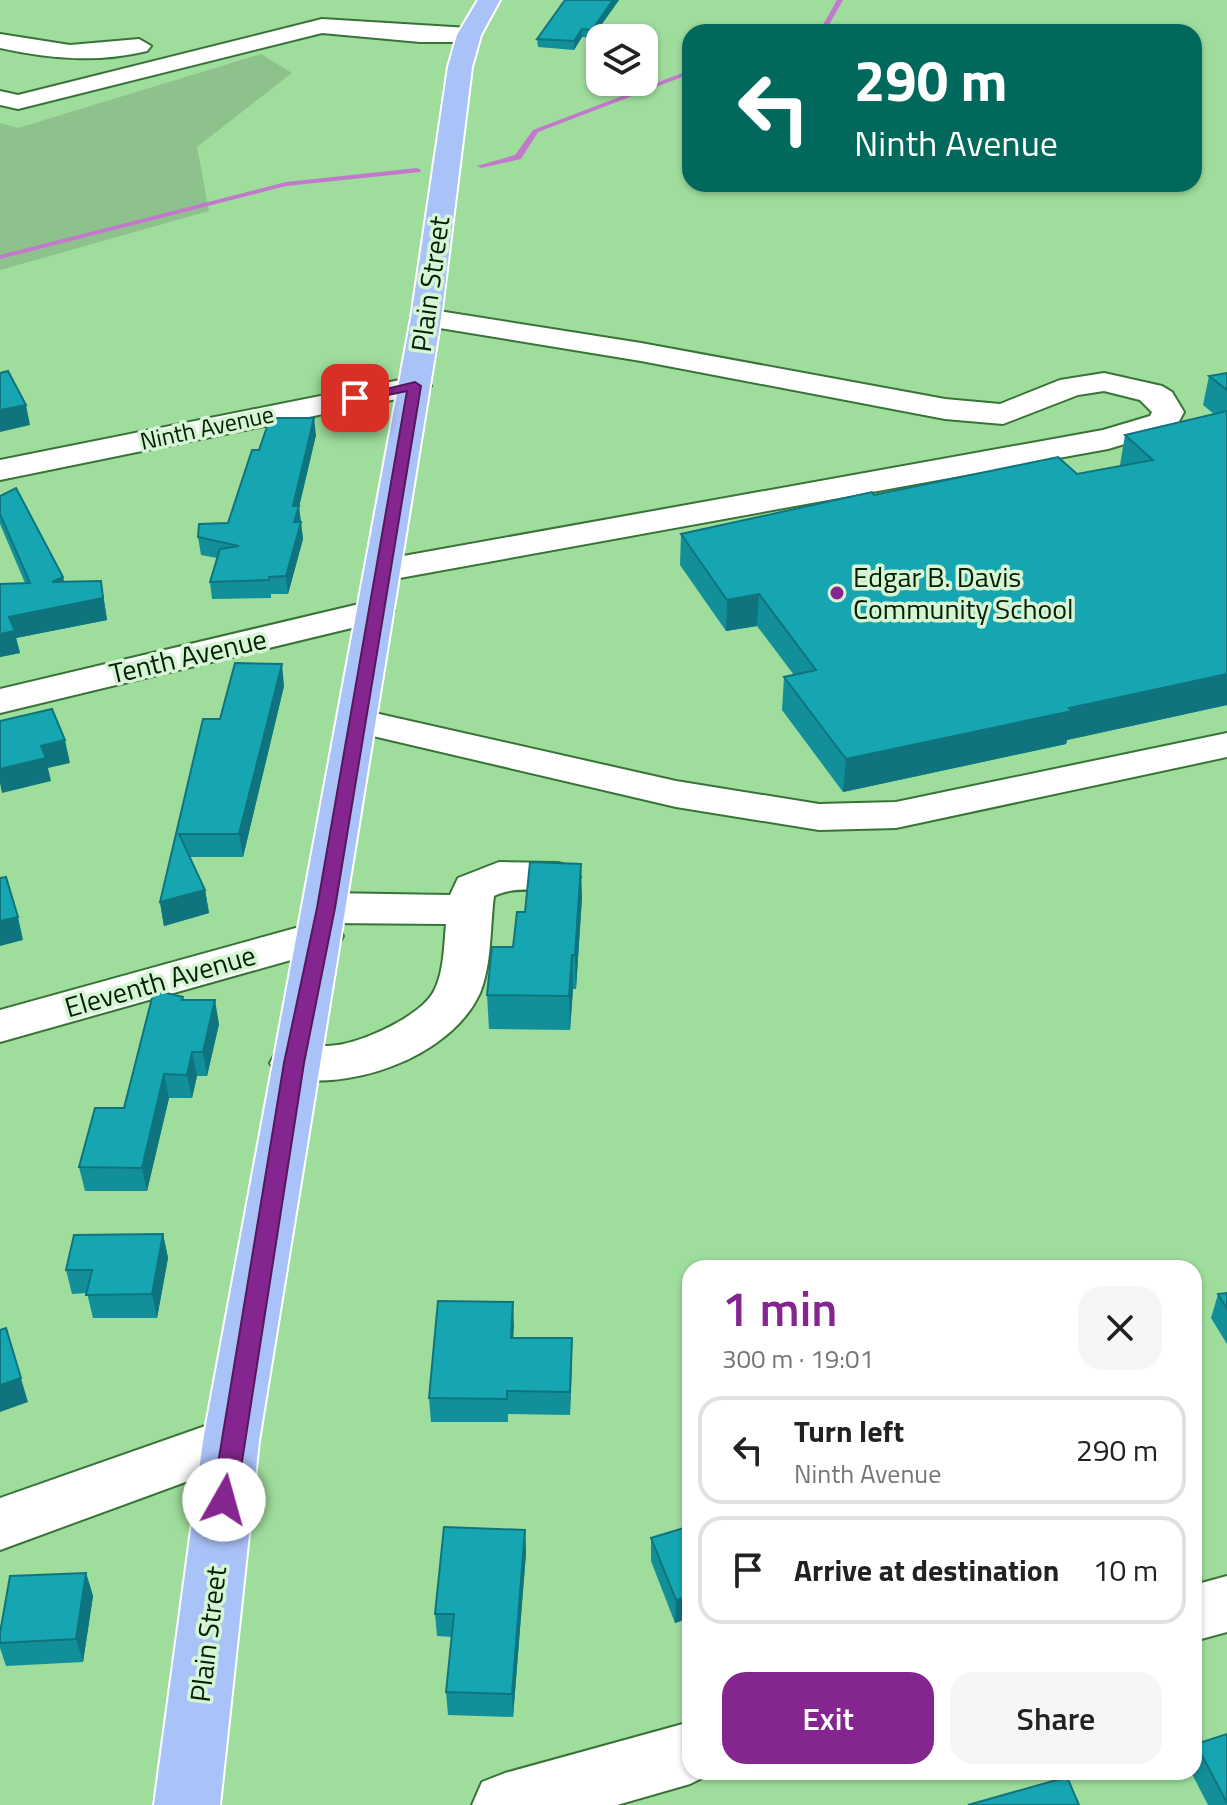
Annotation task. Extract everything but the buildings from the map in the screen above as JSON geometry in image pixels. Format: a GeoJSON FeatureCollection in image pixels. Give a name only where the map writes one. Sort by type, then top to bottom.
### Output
{"type":"FeatureCollection","features":[{"type":"Feature","properties":{"kind":"main road","name":"Plain Street"},"geometry":{"type":"LineString","coordinates":[[187,1805],[231,1441],[294,1063],[324,922],[415,386],[454,103],[462,22]]}},
{"type":"Feature","properties":{"kind":"street"},"geometry":{"type":"LineString","coordinates":[[250,21],[281,39]]}},
{"type":"Feature","properties":{"kind":"street"},"geometry":{"type":"LineString","coordinates":[[208,30],[250,21],[295,21],[322,26],[462,22]]}},
{"type":"Feature","properties":{"kind":"street"},"geometry":{"type":"LineString","coordinates":[[0,98],[18,102],[281,39],[322,26]]}},
{"type":"Feature","properties":{"kind":"street"},"geometry":{"type":"LineString","coordinates":[[0,41],[53,52],[103,54],[159,42]]}},
{"type":"Feature","properties":{"kind":"street"},"geometry":{"type":"LineString","coordinates":[[25,74],[91,83]]}},
{"type":"Feature","properties":{"kind":"street"},"geometry":{"type":"LineString","coordinates":[[426,318],[465,321],[656,354],[891,400],[993,414],[1028,407],[1090,423],[1116,437]]}},
{"type":"Feature","properties":{"kind":"street","name":"Tenth Avenue"},"geometry":{"type":"LineString","coordinates":[[0,701],[380,590],[658,523],[1116,437],[1164,422],[1167,406],[1139,388],[1104,382],[1071,387],[1028,407]]}},
{"type":"Feature","properties":{"kind":"street","name":"Ninth Avenue"},"geometry":{"type":"LineString","coordinates":[[0,470],[415,386]]}},
{"type":"Feature","properties":{"kind":"street"},"geometry":{"type":"LineString","coordinates":[[357,721],[676,794],[819,817],[896,815],[1227,745]]}},
{"type":"Feature","properties":{"kind":"street"},"geometry":{"type":"LineString","coordinates":[[294,1063],[338,1062],[370,1053],[427,1026],[446,1009],[457,993],[473,888],[499,876],[558,877]]}},
{"type":"Feature","properties":{"kind":"street","name":"Eleventh Avenue"},"geometry":{"type":"LineString","coordinates":[[0,1026],[324,922],[470,910]]}},
{"type":"Feature","properties":{"kind":"street"},"geometry":{"type":"LineString","coordinates":[[0,1524],[231,1441]]}},
{"type":"Feature","properties":{"kind":"street"},"geometry":{"type":"LineString","coordinates":[[1202,1611],[1227,1604]]}},
{"type":"Feature","properties":{"kind":"street"},"geometry":{"type":"LineString","coordinates":[[505,1805],[682,1755]]}},
{"type":"Feature","properties":{"kind":"green space"},"geometry":{"type":"Polygon","coordinates":[[[261,54],[292,73],[197,147],[209,211],[0,270],[0,123],[18,128],[261,54]]]}},
{"type":"Feature","properties":{"kind":"waterway"},"geometry":{"type":"LineString","coordinates":[[826,24],[840,0]]}},
{"type":"Feature","properties":{"kind":"waterway"},"geometry":{"type":"LineString","coordinates":[[481,166],[518,157],[535,131],[682,75]]}},
{"type":"Feature","properties":{"kind":"waterway"},"geometry":{"type":"LineString","coordinates":[[0,257],[286,184],[417,170]]}},
{"type":"Feature","properties":{"kind":"place","name":"Edgar B. Davis Community School"},"geometry":{"type":"Point","coordinates":[837,593]}},
{"type":"Feature","properties":{"kind":"route"},"geometry":{"type":"LineString","coordinates":[[224,1500],[231,1441],[300,1026],[321,936],[415,386],[355,398]]}}]}
